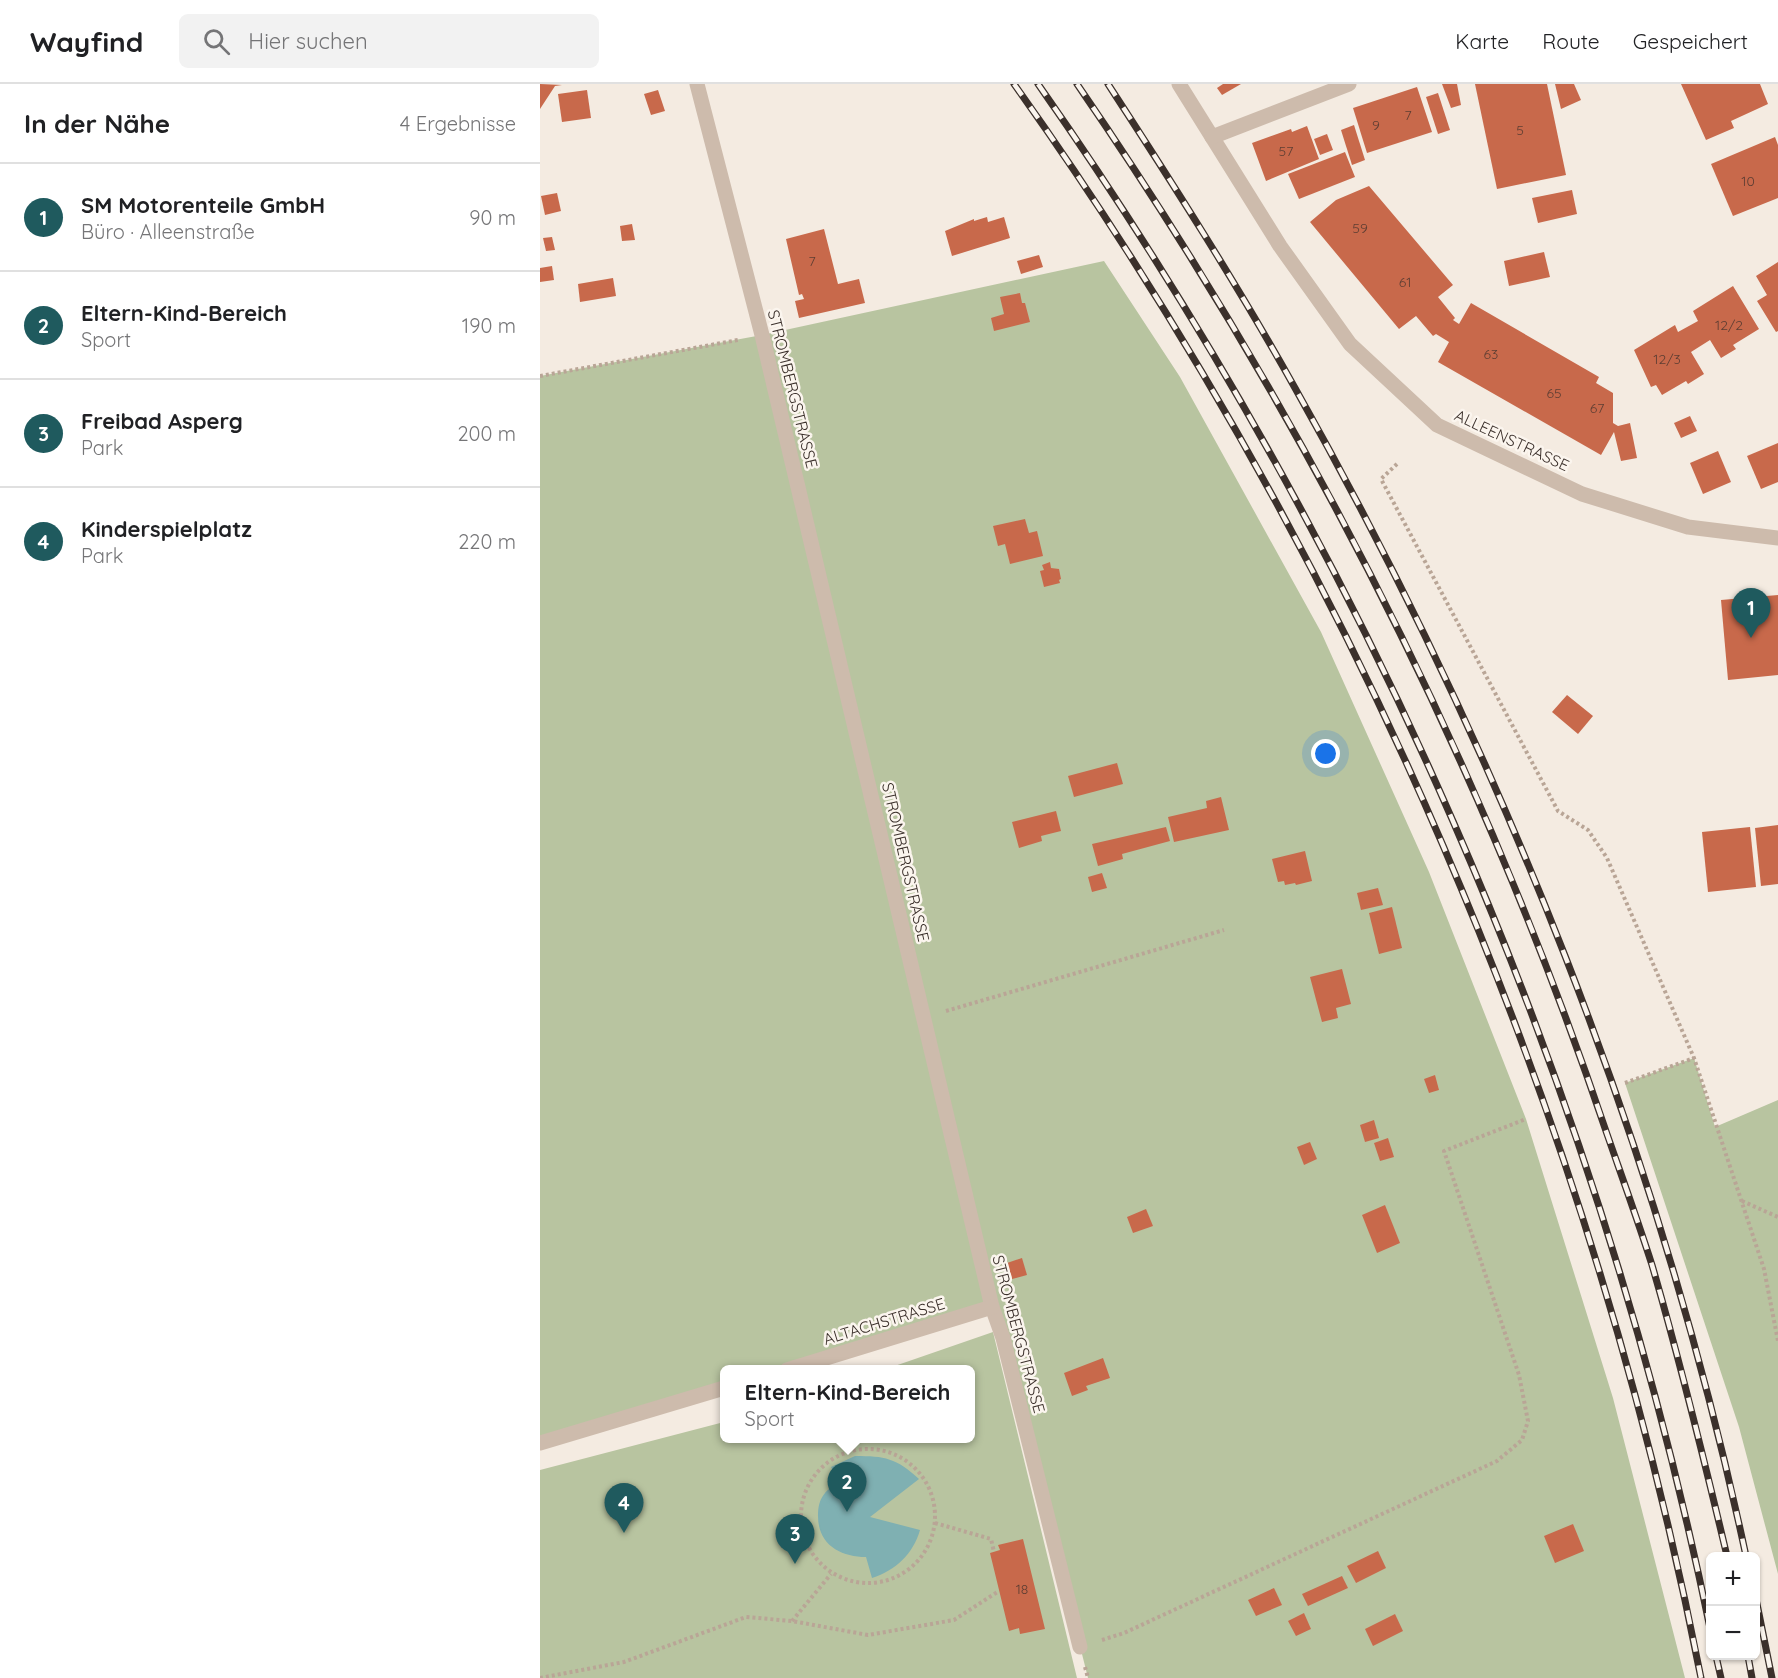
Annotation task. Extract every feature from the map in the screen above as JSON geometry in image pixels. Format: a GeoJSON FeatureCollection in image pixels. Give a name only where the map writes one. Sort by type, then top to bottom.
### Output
{"type":"FeatureCollection","features":[{"type":"Feature","properties":{"kind":"street","name":"STROMBERGSTRASSE"},"geometry":{"type":"LineString","coordinates":[[697,84],[762,335],[992,1307],[1003,1338],[1080,1647]]}},
{"type":"Feature","properties":{"kind":"street","name":"ALLEENSTRASSE"},"geometry":{"type":"LineString","coordinates":[[1179,84],[1280,246],[1350,344],[1437,425],[1582,494],[1688,527],[1778,538]]}},
{"type":"Feature","properties":{"kind":"street"},"geometry":{"type":"LineString","coordinates":[[1212,137],[1348,84]]}},
{"type":"Feature","properties":{"kind":"street","name":"ALTACHSTRASSE"},"geometry":{"type":"LineString","coordinates":[[803,1365],[992,1307]]}},
{"type":"Feature","properties":{"kind":"street"},"geometry":{"type":"LineString","coordinates":[[540,1443],[720,1389]]}},
{"type":"Feature","properties":{"kind":"path"},"geometry":{"type":"LineString","coordinates":[[540,376],[762,335]]}},
{"type":"Feature","properties":{"kind":"path"},"geometry":{"type":"LineString","coordinates":[[1397,464],[1382,479],[1558,811],[1588,830],[1607,858],[1694,1058],[1764,1269],[1778,1341]]}},
{"type":"Feature","properties":{"kind":"path"},"geometry":{"type":"LineString","coordinates":[[925,1017],[1224,930]]}},
{"type":"Feature","properties":{"kind":"path"},"geometry":{"type":"LineString","coordinates":[[1625,1083],[1694,1058]]}},
{"type":"Feature","properties":{"kind":"path"},"geometry":{"type":"LineString","coordinates":[[1080,1647],[1124,1633],[1497,1461],[1522,1440],[1528,1421],[1519,1375],[1444,1151],[1526,1119]]}},
{"type":"Feature","properties":{"kind":"path"},"geometry":{"type":"LineString","coordinates":[[1741,1200],[1778,1218]]}},
{"type":"Feature","properties":{"kind":"path"},"geometry":{"type":"LineString","coordinates":[[869,1449],[891,1452],[911,1464],[925,1480],[934,1501],[935,1523],[929,1545],[917,1563],[899,1576],[878,1583],[856,1583],[831,1574],[817,1562],[805,1543],[800,1521],[802,1499],[811,1479],[827,1462],[846,1452],[869,1449]]}},
{"type":"Feature","properties":{"kind":"path"},"geometry":{"type":"LineString","coordinates":[[935,1523],[991,1539],[994,1552]]}},
{"type":"Feature","properties":{"kind":"path"},"geometry":{"type":"LineString","coordinates":[[792,1621],[831,1574]]}},
{"type":"Feature","properties":{"kind":"path"},"geometry":{"type":"LineString","coordinates":[[540,1678],[624,1662],[746,1617],[792,1621],[868,1635],[954,1620],[999,1591]]}},
{"type":"Feature","properties":{"kind":"green space"},"geometry":{"type":"Polygon","coordinates":[[[1104,261],[1180,377],[1321,632],[1429,872],[1526,1119],[1613,1398],[1685,1678],[1088,1678],[1003,1338],[992,1307],[800,1365],[720,1365],[720,1389],[540,1443],[540,376],[762,335],[1104,261]]]}},
{"type":"Feature","properties":{"kind":"green space"},"geometry":{"type":"Polygon","coordinates":[[[1694,1058],[1715,1127],[1778,1100],[1778,1574],[1739,1427],[1625,1083],[1694,1058]]]}},
{"type":"Feature","properties":{"kind":"green space"},"geometry":{"type":"Polygon","coordinates":[[[993,1332],[1077,1678],[540,1678],[540,1470],[720,1423],[720,1443],[975,1443],[975,1365],[898,1365],[993,1332]]]}},
{"type":"Feature","properties":{"kind":"water"},"geometry":{"type":"Polygon","coordinates":[[[855,1456],[882,1458],[897,1462],[919,1479],[870,1517],[920,1530],[908,1554],[896,1566],[872,1578],[866,1557],[840,1552],[827,1542],[819,1526],[818,1510],[821,1498],[839,1481],[831,1467],[855,1456]]]}},
{"type":"Feature","properties":{"kind":"building"},"geometry":{"type":"Polygon","coordinates":[[[540,84],[562,85],[555,86],[540,109],[540,84]]]}},
{"type":"Feature","properties":{"kind":"building"},"geometry":{"type":"Polygon","coordinates":[[[1223,84],[1241,84],[1222,95],[1217,88],[1223,84]]]}},
{"type":"Feature","properties":{"kind":"building"},"geometry":{"type":"Polygon","coordinates":[[[1442,84],[1457,84],[1461,105],[1451,108],[1442,84]]]}},
{"type":"Feature","properties":{"kind":"building"},"geometry":{"type":"Polygon","coordinates":[[[1475,84],[1547,84],[1566,175],[1497,189],[1475,84]]]}},
{"type":"Feature","properties":{"kind":"building"},"geometry":{"type":"Polygon","coordinates":[[[1555,84],[1574,84],[1581,100],[1561,109],[1555,84]]]}},
{"type":"Feature","properties":{"kind":"building"},"geometry":{"type":"Polygon","coordinates":[[[1681,84],[1760,84],[1768,104],[1731,121],[1734,128],[1706,140],[1681,84]]]}},
{"type":"Feature","properties":{"kind":"building"},"geometry":{"type":"Polygon","coordinates":[[[1417,87],[1432,132],[1367,153],[1353,108],[1417,87]]]}},
{"type":"Feature","properties":{"kind":"building"},"geometry":{"type":"Polygon","coordinates":[[[587,90],[591,118],[562,122],[558,94],[587,90]]]}},
{"type":"Feature","properties":{"kind":"building"},"geometry":{"type":"Polygon","coordinates":[[[658,90],[665,111],[651,115],[644,94],[658,90]]]}},
{"type":"Feature","properties":{"kind":"building"},"geometry":{"type":"Polygon","coordinates":[[[1438,93],[1450,130],[1438,134],[1426,97],[1438,93]]]}},
{"type":"Feature","properties":{"kind":"building"},"geometry":{"type":"Polygon","coordinates":[[[1354,125],[1365,160],[1352,165],[1341,130],[1354,125]]]}},
{"type":"Feature","properties":{"kind":"building"},"geometry":{"type":"Polygon","coordinates":[[[1307,126],[1319,159],[1266,181],[1252,143],[1291,129],[1292,132],[1307,126]]]}},
{"type":"Feature","properties":{"kind":"building"},"geometry":{"type":"Polygon","coordinates":[[[1327,134],[1333,150],[1320,155],[1314,139],[1327,134]]]}},
{"type":"Feature","properties":{"kind":"building"},"geometry":{"type":"Polygon","coordinates":[[[1775,137],[1778,145],[1778,198],[1733,216],[1711,164],[1775,137]]]}},
{"type":"Feature","properties":{"kind":"building"},"geometry":{"type":"Polygon","coordinates":[[[1345,152],[1355,177],[1299,199],[1288,174],[1345,152]]]}},
{"type":"Feature","properties":{"kind":"building"},"geometry":{"type":"Polygon","coordinates":[[[1369,186],[1453,285],[1438,297],[1455,318],[1453,320],[1459,324],[1471,303],[1599,377],[1596,383],[1613,393],[1613,423],[1618,426],[1630,423],[1637,458],[1621,461],[1614,432],[1601,455],[1438,362],[1449,342],[1436,334],[1433,336],[1416,316],[1399,329],[1310,222],[1336,200],[1369,186]]]}},
{"type":"Feature","properties":{"kind":"building"},"geometry":{"type":"Polygon","coordinates":[[[1572,190],[1577,214],[1538,223],[1532,198],[1572,190]]]}},
{"type":"Feature","properties":{"kind":"building"},"geometry":{"type":"Polygon","coordinates":[[[557,193],[561,211],[545,215],[541,196],[557,193]]]}},
{"type":"Feature","properties":{"kind":"building"},"geometry":{"type":"Polygon","coordinates":[[[987,217],[988,222],[1004,217],[1010,238],[952,256],[945,231],[974,219],[974,221],[987,217]]]}},
{"type":"Feature","properties":{"kind":"building"},"geometry":{"type":"Polygon","coordinates":[[[632,224],[635,240],[622,241],[620,226],[632,224]]]}},
{"type":"Feature","properties":{"kind":"building"},"geometry":{"type":"Polygon","coordinates":[[[824,229],[838,284],[859,279],[865,303],[799,318],[795,301],[804,299],[802,294],[799,295],[786,239],[824,229]]]}},
{"type":"Feature","properties":{"kind":"building"},"geometry":{"type":"Polygon","coordinates":[[[552,237],[555,250],[546,251],[543,238],[552,237]]]}},
{"type":"Feature","properties":{"kind":"building"},"geometry":{"type":"Polygon","coordinates":[[[1544,252],[1550,277],[1509,286],[1504,261],[1544,252]]]}},
{"type":"Feature","properties":{"kind":"building"},"geometry":{"type":"Polygon","coordinates":[[[1039,255],[1043,267],[1021,274],[1017,261],[1039,255]]]}},
{"type":"Feature","properties":{"kind":"building"},"geometry":{"type":"Polygon","coordinates":[[[1778,262],[1778,331],[1776,332],[1757,301],[1767,295],[1756,276],[1778,262]]]}},
{"type":"Feature","properties":{"kind":"building"},"geometry":{"type":"Polygon","coordinates":[[[552,266],[554,280],[540,282],[540,268],[552,266]]]}},
{"type":"Feature","properties":{"kind":"building"},"geometry":{"type":"Polygon","coordinates":[[[613,278],[616,296],[580,302],[578,284],[613,278]]]}},
{"type":"Feature","properties":{"kind":"building"},"geometry":{"type":"Polygon","coordinates":[[[1733,286],[1759,329],[1733,345],[1736,349],[1721,358],[1710,340],[1691,352],[1704,374],[1688,384],[1686,381],[1662,395],[1656,385],[1651,387],[1634,350],[1675,325],[1678,332],[1698,321],[1693,311],[1733,286]]]}},
{"type":"Feature","properties":{"kind":"building"},"geometry":{"type":"Polygon","coordinates":[[[1020,293],[1030,322],[994,331],[991,318],[1004,314],[1000,297],[1020,293]]]}},
{"type":"Feature","properties":{"kind":"building"},"geometry":{"type":"Polygon","coordinates":[[[1690,416],[1697,431],[1681,438],[1674,423],[1690,416]]]}},
{"type":"Feature","properties":{"kind":"building"},"geometry":{"type":"Polygon","coordinates":[[[1778,443],[1778,482],[1761,489],[1747,456],[1778,443]]]}},
{"type":"Feature","properties":{"kind":"building"},"geometry":{"type":"Polygon","coordinates":[[[1718,451],[1731,482],[1703,494],[1690,463],[1718,451]]]}},
{"type":"Feature","properties":{"kind":"building"},"geometry":{"type":"Polygon","coordinates":[[[1025,519],[1029,533],[1037,531],[1043,556],[1010,564],[1005,544],[998,546],[993,526],[1025,519]]]}},
{"type":"Feature","properties":{"kind":"building"},"geometry":{"type":"Polygon","coordinates":[[[1050,562],[1051,568],[1059,569],[1061,579],[1060,583],[1044,587],[1040,571],[1044,570],[1042,565],[1050,562]]]}},
{"type":"Feature","properties":{"kind":"building"},"geometry":{"type":"Polygon","coordinates":[[[1778,595],[1778,675],[1728,680],[1721,600],[1778,595]]]}},
{"type":"Feature","properties":{"kind":"building"},"geometry":{"type":"Polygon","coordinates":[[[1567,695],[1593,716],[1578,734],[1552,712],[1567,695]]]}},
{"type":"Feature","properties":{"kind":"building"},"geometry":{"type":"Polygon","coordinates":[[[1117,763],[1123,784],[1074,797],[1068,776],[1117,763]]]}},
{"type":"Feature","properties":{"kind":"building"},"geometry":{"type":"Polygon","coordinates":[[[1221,797],[1229,830],[1174,842],[1168,817],[1207,808],[1206,801],[1221,797]]]}},
{"type":"Feature","properties":{"kind":"building"},"geometry":{"type":"Polygon","coordinates":[[[1056,811],[1061,831],[1041,836],[1042,841],[1019,848],[1012,822],[1056,811]]]}},
{"type":"Feature","properties":{"kind":"building"},"geometry":{"type":"Polygon","coordinates":[[[1778,825],[1778,884],[1761,886],[1755,828],[1778,825]]]}},
{"type":"Feature","properties":{"kind":"building"},"geometry":{"type":"Polygon","coordinates":[[[1166,827],[1170,841],[1122,854],[1123,859],[1098,866],[1092,844],[1166,827]]]}},
{"type":"Feature","properties":{"kind":"building"},"geometry":{"type":"Polygon","coordinates":[[[1750,827],[1756,887],[1708,892],[1702,832],[1750,827]]]}},
{"type":"Feature","properties":{"kind":"building"},"geometry":{"type":"Polygon","coordinates":[[[1305,851],[1312,881],[1296,885],[1295,883],[1285,885],[1284,881],[1278,882],[1272,859],[1305,851]]]}},
{"type":"Feature","properties":{"kind":"building"},"geometry":{"type":"Polygon","coordinates":[[[1102,873],[1107,888],[1092,892],[1088,877],[1102,873]]]}},
{"type":"Feature","properties":{"kind":"building"},"geometry":{"type":"Polygon","coordinates":[[[1378,888],[1383,905],[1361,910],[1357,893],[1378,888]]]}},
{"type":"Feature","properties":{"kind":"building"},"geometry":{"type":"Polygon","coordinates":[[[1392,907],[1402,948],[1379,954],[1369,913],[1392,907]]]}},
{"type":"Feature","properties":{"kind":"building"},"geometry":{"type":"Polygon","coordinates":[[[1342,969],[1351,1004],[1336,1008],[1338,1018],[1322,1022],[1310,977],[1342,969]]]}},
{"type":"Feature","properties":{"kind":"building"},"geometry":{"type":"Polygon","coordinates":[[[1435,1075],[1439,1090],[1429,1093],[1424,1079],[1435,1075]]]}},
{"type":"Feature","properties":{"kind":"building"},"geometry":{"type":"Polygon","coordinates":[[[1374,1120],[1379,1138],[1365,1142],[1360,1125],[1374,1120]]]}},
{"type":"Feature","properties":{"kind":"building"},"geometry":{"type":"Polygon","coordinates":[[[1388,1138],[1394,1157],[1380,1161],[1374,1143],[1388,1138]]]}},
{"type":"Feature","properties":{"kind":"building"},"geometry":{"type":"Polygon","coordinates":[[[1310,1142],[1317,1159],[1304,1165],[1297,1147],[1310,1142]]]}},
{"type":"Feature","properties":{"kind":"building"},"geometry":{"type":"Polygon","coordinates":[[[1385,1205],[1400,1243],[1377,1253],[1362,1215],[1385,1205]]]}},
{"type":"Feature","properties":{"kind":"building"},"geometry":{"type":"Polygon","coordinates":[[[1146,1209],[1153,1226],[1133,1233],[1127,1217],[1146,1209]]]}},
{"type":"Feature","properties":{"kind":"building"},"geometry":{"type":"Polygon","coordinates":[[[1022,1258],[1027,1275],[1012,1279],[1007,1263],[1022,1258]]]}},
{"type":"Feature","properties":{"kind":"building"},"geometry":{"type":"Polygon","coordinates":[[[1103,1358],[1110,1378],[1086,1386],[1088,1390],[1072,1396],[1064,1373],[1103,1358]]]}},
{"type":"Feature","properties":{"kind":"building"},"geometry":{"type":"Polygon","coordinates":[[[1573,1524],[1584,1551],[1555,1563],[1544,1536],[1573,1524]]]}},
{"type":"Feature","properties":{"kind":"building"},"geometry":{"type":"Polygon","coordinates":[[[1023,1539],[1045,1629],[1020,1634],[1019,1628],[1009,1631],[990,1553],[1000,1550],[998,1545],[1023,1539]]]}},
{"type":"Feature","properties":{"kind":"building"},"geometry":{"type":"Polygon","coordinates":[[[1378,1551],[1386,1568],[1356,1583],[1347,1566],[1378,1551]]]}},
{"type":"Feature","properties":{"kind":"building"},"geometry":{"type":"Polygon","coordinates":[[[1342,1576],[1348,1588],[1308,1606],[1302,1594],[1342,1576]]]}},
{"type":"Feature","properties":{"kind":"building"},"geometry":{"type":"Polygon","coordinates":[[[1274,1588],[1282,1605],[1256,1616],[1248,1600],[1274,1588]]]}},
{"type":"Feature","properties":{"kind":"building"},"geometry":{"type":"Polygon","coordinates":[[[1304,1613],[1311,1629],[1296,1636],[1288,1621],[1304,1613]]]}},
{"type":"Feature","properties":{"kind":"building"},"geometry":{"type":"Polygon","coordinates":[[[1395,1614],[1403,1631],[1373,1646],[1365,1629],[1395,1614]]]}},
{"type":"Feature","properties":{"kind":"railway"},"geometry":{"type":"LineString","coordinates":[[1014,84],[1136,265],[1249,453],[1351,646],[1443,845],[1524,1048],[1594,1254],[1653,1465],[1701,1678]]}},
{"type":"Feature","properties":{"kind":"railway"},"geometry":{"type":"LineString","coordinates":[[1038,84],[1156,261],[1264,443],[1363,630],[1453,822],[1533,1018],[1603,1218],[1662,1421],[1706,1611]]}},
{"type":"Feature","properties":{"kind":"railway"},"geometry":{"type":"LineString","coordinates":[[1077,84],[1159,208],[1237,333],[1310,461],[1379,591],[1443,723],[1502,857],[1557,994],[1652,1265],[1726,1552]]}},
{"type":"Feature","properties":{"kind":"railway"},"geometry":{"type":"LineString","coordinates":[[1108,84],[1204,234],[1295,388],[1370,526],[1440,667],[1505,810],[1565,955],[1619,1103],[1668,1252],[1710,1403],[1745,1552]]}},
{"type":"Feature","properties":{"kind":"railway"},"geometry":{"type":"LineString","coordinates":[[1757,1606],[1772,1678]]}},
{"type":"Feature","properties":{"kind":"railway"},"geometry":{"type":"LineString","coordinates":[[1717,1660],[1721,1678]]}},
{"type":"Feature","properties":{"kind":"railway"},"geometry":{"type":"LineString","coordinates":[[1749,1660],[1752,1678]]}},
{"type":"Feature","properties":{"kind":"place","name":"SM Motorenteile GmbH"},"geometry":{"type":"Point","coordinates":[1751,638]}},
{"type":"Feature","properties":{"kind":"place","name":"Eltern-Kind-Bereich"},"geometry":{"type":"Point","coordinates":[847,1512]}},
{"type":"Feature","properties":{"kind":"place","name":"Kinderspielplatz"},"geometry":{"type":"Point","coordinates":[624,1533]}},
{"type":"Feature","properties":{"kind":"place","name":"Freibad Asperg"},"geometry":{"type":"Point","coordinates":[795,1564]}}]}
